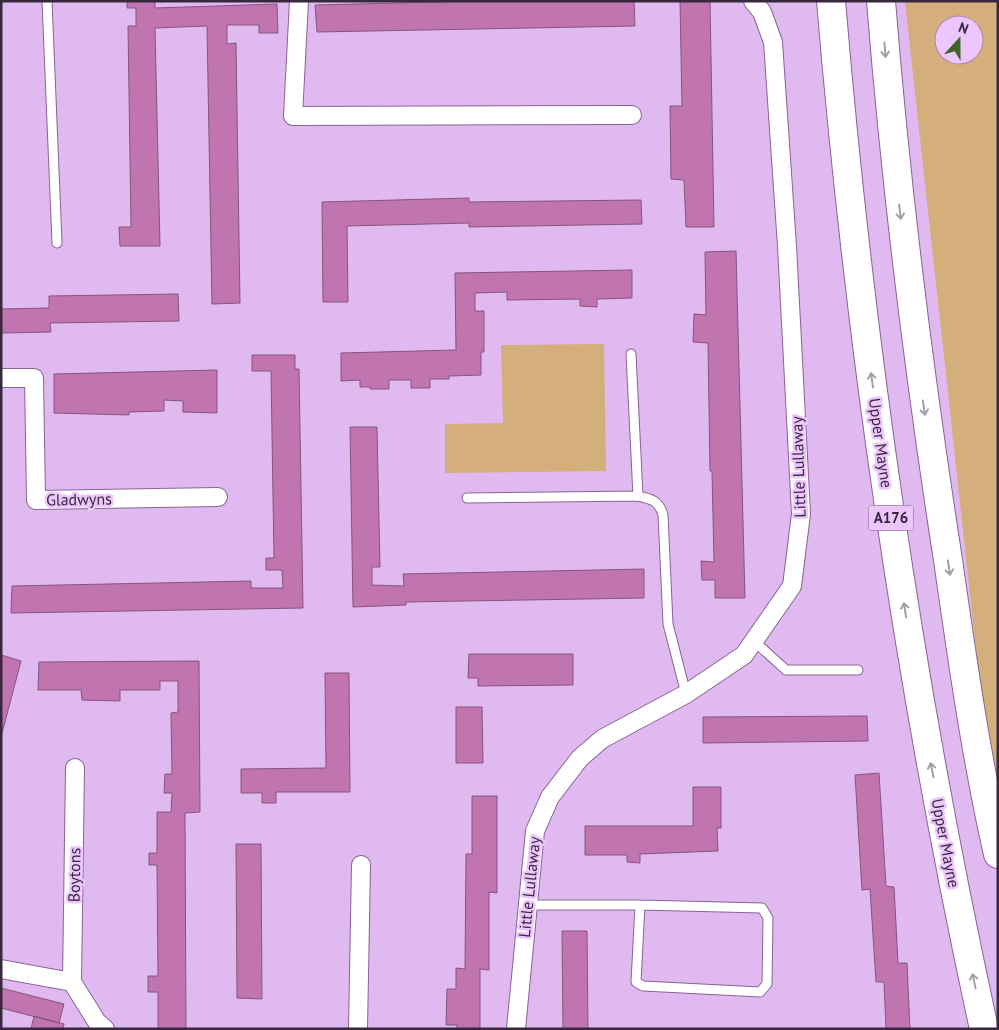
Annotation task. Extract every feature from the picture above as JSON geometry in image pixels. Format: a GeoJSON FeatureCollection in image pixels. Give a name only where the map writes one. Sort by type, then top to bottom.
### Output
{"type":"FeatureCollection","features":[{"type":"Feature","properties":{"kind":"main road","name":"Upper Mayne"},"geometry":{"type":"LineString","coordinates":[[831,1],[854,233],[889,504],[929,753],[984,1029]]}},
{"type":"Feature","properties":{"kind":"main road"},"geometry":{"type":"LineString","coordinates":[[881,1],[893,151],[921,385],[957,624],[989,816],[998,854]]}},
{"type":"Feature","properties":{"kind":"street"},"geometry":{"type":"LineString","coordinates":[[299,1],[293,116],[632,116]]}},
{"type":"Feature","properties":{"kind":"street","name":"Little Lullaway"},"geometry":{"type":"LineString","coordinates":[[516,1029],[526,905],[535,831],[550,797],[580,758],[602,739],[686,694],[744,655],[792,586],[801,514],[787,246],[773,42],[762,12],[753,1]]}},
{"type":"Feature","properties":{"kind":"street","name":"Gladwyns"},"geometry":{"type":"LineString","coordinates":[[1,378],[34,378],[36,500],[218,497]]}},
{"type":"Feature","properties":{"kind":"street","name":"Boytons"},"geometry":{"type":"LineString","coordinates":[[72,982],[76,768]]}},
{"type":"Feature","properties":{"kind":"street"},"geometry":{"type":"LineString","coordinates":[[358,1029],[361,865]]}},
{"type":"Feature","properties":{"kind":"street"},"geometry":{"type":"LineString","coordinates":[[1,969],[72,982],[97,1022],[105,1029]]}},
{"type":"Feature","properties":{"kind":"lane"},"geometry":{"type":"LineString","coordinates":[[47,1],[57,243]]}},
{"type":"Feature","properties":{"kind":"lane"},"geometry":{"type":"LineString","coordinates":[[631,354],[638,496]]}},
{"type":"Feature","properties":{"kind":"lane"},"geometry":{"type":"LineString","coordinates":[[467,498],[638,496],[656,501],[663,515],[668,624],[686,694]]}},
{"type":"Feature","properties":{"kind":"lane"},"geometry":{"type":"LineString","coordinates":[[754,641],[786,670],[858,670]]}},
{"type":"Feature","properties":{"kind":"lane"},"geometry":{"type":"LineString","coordinates":[[526,905],[640,905],[762,908],[768,918],[767,984],[760,992],[643,986],[636,982],[640,905]]}},
{"type":"Feature","properties":{"kind":"shaded area"},"geometry":{"type":"Polygon","coordinates":[[[905,1],[998,1],[998,779],[983,713],[905,1]]]}},
{"type":"Feature","properties":{"kind":"shaded area"},"geometry":{"type":"Polygon","coordinates":[[[604,344],[606,471],[445,473],[445,424],[503,423],[501,345],[604,344]]]}},
{"type":"Feature","properties":{"kind":"building"},"geometry":{"type":"Polygon","coordinates":[[[127,1],[155,1],[155,8],[277,4],[278,33],[259,33],[259,25],[227,25],[227,44],[236,43],[240,303],[212,304],[207,26],[155,28],[160,246],[120,246],[119,227],[131,227],[128,26],[136,26],[136,8],[127,8],[127,1]]]}},
{"type":"Feature","properties":{"kind":"building"},"geometry":{"type":"Polygon","coordinates":[[[478,1],[634,1],[635,26],[317,32],[315,5],[478,1]]]}},
{"type":"Feature","properties":{"kind":"building"},"geometry":{"type":"Polygon","coordinates":[[[680,1],[710,1],[714,227],[686,227],[684,180],[671,179],[670,106],[682,106],[680,1]]]}},
{"type":"Feature","properties":{"kind":"building"},"geometry":{"type":"Polygon","coordinates":[[[469,198],[469,202],[641,200],[642,224],[469,227],[469,223],[347,226],[348,302],[323,302],[322,202],[469,198]]]}},
{"type":"Feature","properties":{"kind":"building"},"geometry":{"type":"Polygon","coordinates":[[[736,251],[745,598],[715,598],[715,580],[702,580],[701,561],[714,562],[712,471],[710,471],[708,343],[693,342],[694,314],[706,315],[705,252],[736,251]]]}},
{"type":"Feature","properties":{"kind":"building"},"geometry":{"type":"Polygon","coordinates":[[[632,270],[632,298],[597,299],[597,307],[580,306],[580,299],[507,300],[507,292],[475,293],[475,311],[484,311],[484,352],[481,352],[481,375],[449,376],[449,379],[430,379],[430,388],[411,388],[411,380],[389,380],[389,389],[360,387],[360,380],[341,381],[341,353],[456,350],[455,273],[632,270]]]}},
{"type":"Feature","properties":{"kind":"building"},"geometry":{"type":"Polygon","coordinates":[[[178,294],[179,321],[50,323],[51,332],[1,333],[1,309],[49,308],[49,296],[178,294]]]}},
{"type":"Feature","properties":{"kind":"building"},"geometry":{"type":"Polygon","coordinates":[[[252,355],[295,355],[295,369],[299,369],[303,608],[11,613],[12,586],[251,581],[251,588],[283,588],[282,570],[266,570],[266,558],[274,558],[271,371],[252,371],[252,355]]]}},
{"type":"Feature","properties":{"kind":"building"},"geometry":{"type":"Polygon","coordinates":[[[217,370],[217,413],[183,412],[183,401],[164,400],[164,411],[129,412],[129,415],[54,413],[54,374],[217,370]]]}},
{"type":"Feature","properties":{"kind":"building"},"geometry":{"type":"Polygon","coordinates":[[[350,427],[377,427],[380,567],[372,567],[372,585],[404,586],[403,574],[644,569],[644,598],[406,602],[406,605],[353,607],[350,427]]]}},
{"type":"Feature","properties":{"kind":"building"},"geometry":{"type":"Polygon","coordinates":[[[469,654],[573,654],[573,685],[478,686],[478,678],[468,678],[469,654]]]}},
{"type":"Feature","properties":{"kind":"building"},"geometry":{"type":"Polygon","coordinates":[[[1,655],[21,661],[1,737],[1,655]]]}},
{"type":"Feature","properties":{"kind":"building"},"geometry":{"type":"Polygon","coordinates":[[[199,661],[200,812],[185,813],[186,1029],[158,1029],[158,992],[148,992],[148,976],[158,976],[157,865],[149,865],[149,853],[157,853],[157,812],[171,812],[172,793],[164,793],[165,774],[172,774],[171,713],[178,712],[178,681],[160,681],[160,690],[120,690],[120,701],[82,700],[81,690],[38,690],[39,662],[199,661]]]}},
{"type":"Feature","properties":{"kind":"building"},"geometry":{"type":"Polygon","coordinates":[[[325,673],[349,673],[350,792],[276,792],[276,803],[262,803],[262,793],[241,793],[241,769],[326,768],[325,673]]]}},
{"type":"Feature","properties":{"kind":"building"},"geometry":{"type":"Polygon","coordinates":[[[456,707],[482,707],[483,763],[456,763],[456,707]]]}},
{"type":"Feature","properties":{"kind":"building"},"geometry":{"type":"Polygon","coordinates":[[[867,716],[868,741],[703,743],[703,717],[867,716]]]}},
{"type":"Feature","properties":{"kind":"building"},"geometry":{"type":"Polygon","coordinates":[[[879,773],[886,886],[894,887],[898,963],[907,963],[910,1029],[886,1029],[884,982],[876,982],[870,889],[862,890],[855,775],[879,773]]]}},
{"type":"Feature","properties":{"kind":"building"},"geometry":{"type":"Polygon","coordinates":[[[693,787],[721,787],[721,828],[717,828],[718,851],[640,854],[640,863],[627,862],[627,855],[585,855],[585,826],[693,826],[693,787]]]}},
{"type":"Feature","properties":{"kind":"building"},"geometry":{"type":"Polygon","coordinates":[[[472,796],[497,796],[497,893],[489,892],[489,970],[480,969],[480,1029],[457,1029],[457,1025],[446,1025],[447,989],[456,989],[456,968],[465,969],[466,854],[472,854],[472,796]]]}},
{"type":"Feature","properties":{"kind":"building"},"geometry":{"type":"Polygon","coordinates":[[[236,844],[261,844],[262,999],[237,998],[236,844]]]}},
{"type":"Feature","properties":{"kind":"building"},"geometry":{"type":"Polygon","coordinates":[[[562,931],[587,931],[588,1029],[563,1029],[562,931]]]}},
{"type":"Feature","properties":{"kind":"building"},"geometry":{"type":"Polygon","coordinates":[[[1,988],[64,1004],[59,1023],[1,1008],[1,988]]]}},
{"type":"Feature","properties":{"kind":"building"},"geometry":{"type":"Polygon","coordinates":[[[34,1016],[64,1024],[63,1029],[31,1029],[34,1016]]]}}]}
